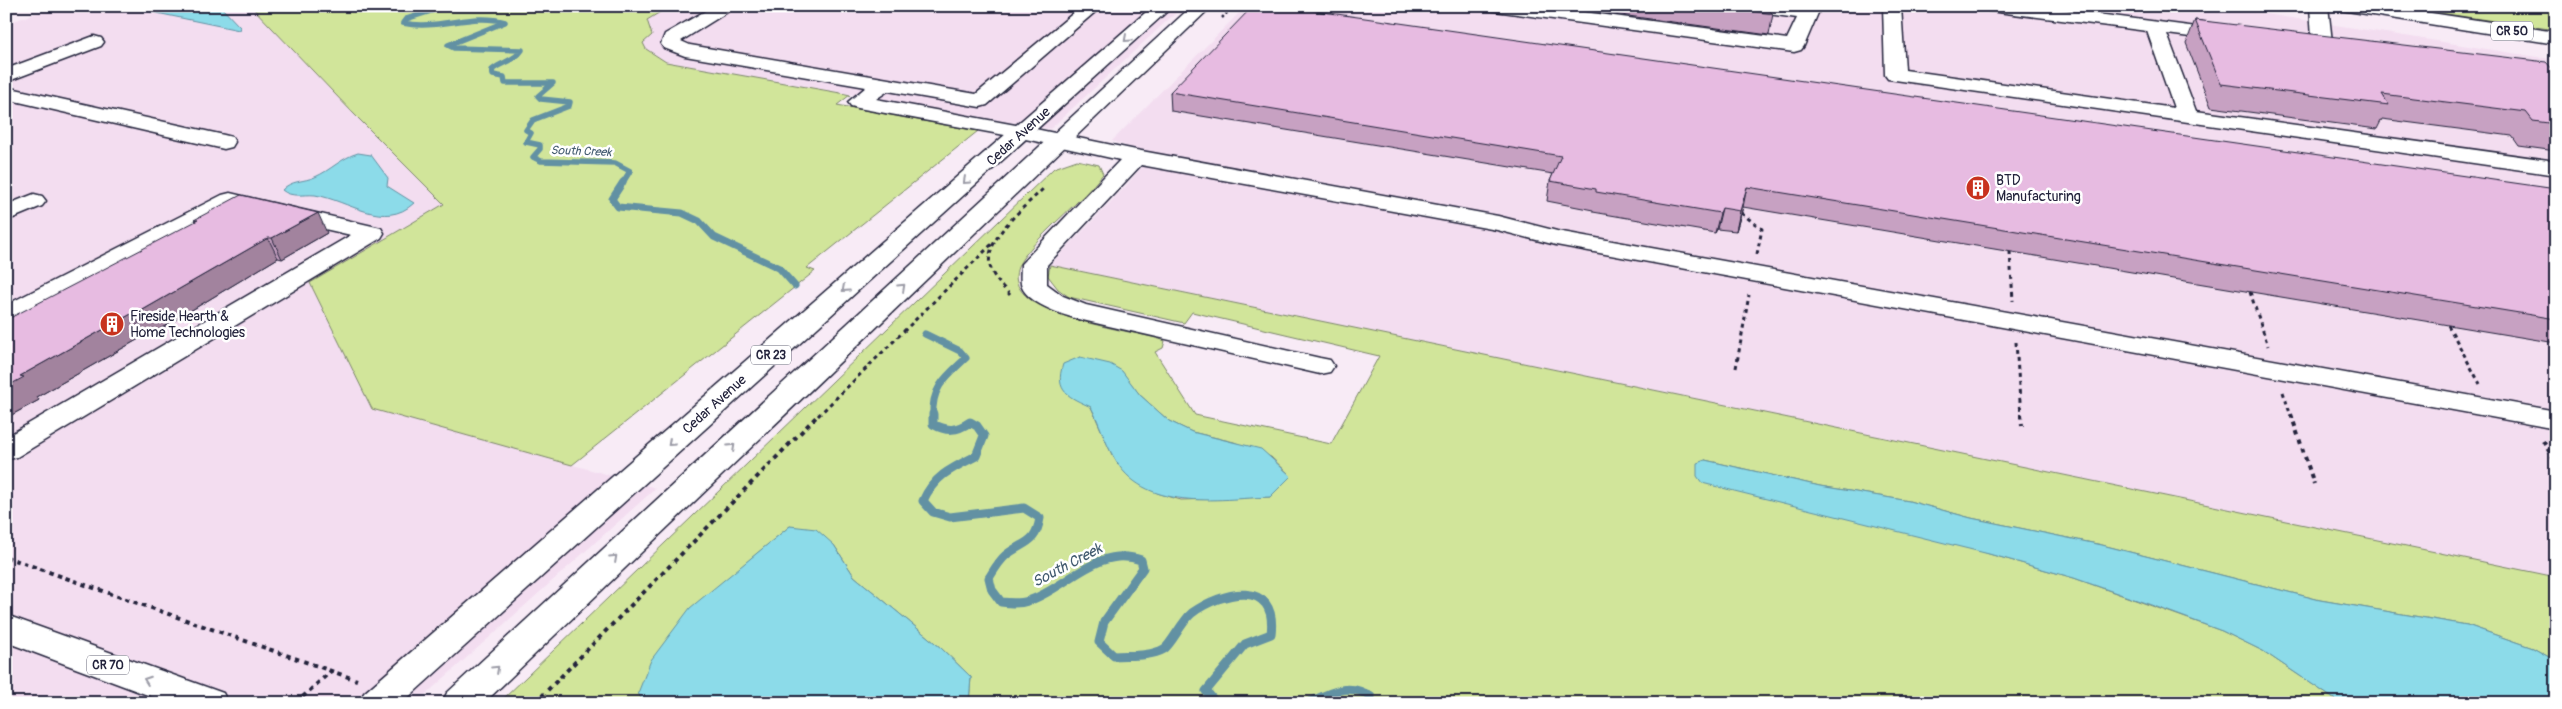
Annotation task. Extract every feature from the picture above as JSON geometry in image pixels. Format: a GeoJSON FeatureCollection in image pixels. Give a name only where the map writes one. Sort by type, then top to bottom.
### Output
{"type":"FeatureCollection","features":[{"type":"Feature","properties":{"kind":"main road"},"geometry":{"type":"LineString","coordinates":[[728,6],[672,38],[671,44],[685,50],[980,101],[1094,6]]}},
{"type":"Feature","properties":{"kind":"main road","name":"Cedar Avenue"},"geometry":{"type":"LineString","coordinates":[[384,697],[1164,6]]}},
{"type":"Feature","properties":{"kind":"main road","name":"CR 23"},"geometry":{"type":"LineString","coordinates":[[460,703],[1203,6]]}},
{"type":"Feature","properties":{"kind":"main road"},"geometry":{"type":"LineString","coordinates":[[1495,6],[1794,46],[1810,10],[1746,6]]}},
{"type":"Feature","properties":{"kind":"main road"},"geometry":{"type":"LineString","coordinates":[[1892,6],[1895,76],[2187,115],[2556,168]]}},
{"type":"Feature","properties":{"kind":"main road"},"geometry":{"type":"LineString","coordinates":[[1990,6],[2243,38]]}},
{"type":"Feature","properties":{"kind":"main road"},"geometry":{"type":"LineString","coordinates":[[2272,42],[2301,46],[2330,42],[2319,6]]}},
{"type":"Feature","properties":{"kind":"main road","name":"CR 50"},"geometry":{"type":"LineString","coordinates":[[2347,6],[2556,38]]}},
{"type":"Feature","properties":{"kind":"main road"},"geometry":{"type":"LineString","coordinates":[[2155,27],[2187,115]]}},
{"type":"Feature","properties":{"kind":"main road"},"geometry":{"type":"LineString","coordinates":[[6,76],[94,42]]}},
{"type":"Feature","properties":{"kind":"main road"},"geometry":{"type":"LineString","coordinates":[[883,84],[858,102],[1021,132],[1136,157],[1498,223],[1575,242],[2556,420]]}},
{"type":"Feature","properties":{"kind":"main road"},"geometry":{"type":"LineString","coordinates":[[6,93],[224,142]]}},
{"type":"Feature","properties":{"kind":"main road"},"geometry":{"type":"LineString","coordinates":[[1136,157],[1034,264],[1032,278],[1034,286],[1058,304],[1078,311],[1320,366]]}},
{"type":"Feature","properties":{"kind":"main road"},"geometry":{"type":"LineString","coordinates":[[6,316],[230,200],[372,234],[6,450]]}},
{"type":"Feature","properties":{"kind":"main road"},"geometry":{"type":"LineString","coordinates":[[6,214],[34,201]]}},
{"type":"Feature","properties":{"kind":"main road","name":"CR 70"},"geometry":{"type":"LineString","coordinates":[[6,628],[210,703]]}},
{"type":"Feature","properties":{"kind":"path"},"geometry":{"type":"LineString","coordinates":[[535,703],[821,412],[992,243]]}},
{"type":"Feature","properties":{"kind":"path"},"geometry":{"type":"LineString","coordinates":[[6,557],[332,671],[384,697]]}},
{"type":"Feature","properties":{"kind":"path"},"geometry":{"type":"LineString","coordinates":[[296,703],[332,671]]}},
{"type":"Feature","properties":{"kind":"shaded area"},"geometry":{"type":"Polygon","coordinates":[[[55,6],[251,6],[354,114],[444,204],[310,283],[372,409],[656,488],[416,703],[6,703],[6,24],[55,6]]]}},
{"type":"Feature","properties":{"kind":"shaded area"},"geometry":{"type":"Polygon","coordinates":[[[582,6],[1183,6],[1050,129],[666,62],[582,6]]]}},
{"type":"Feature","properties":{"kind":"shaded area"},"geometry":{"type":"Polygon","coordinates":[[[1246,6],[1272,9],[1276,6],[2215,6],[2556,60],[2556,577],[1050,265],[1125,187],[1145,163],[1135,149],[1112,141],[1246,6]]]}},
{"type":"Feature","properties":{"kind":"green space"},"geometry":{"type":"Polygon","coordinates":[[[251,6],[684,6],[662,11],[647,20],[652,35],[643,43],[646,49],[666,62],[846,94],[850,95],[837,105],[978,131],[807,268],[815,271],[572,465],[372,409],[310,283],[444,204],[354,114],[251,6]]]}},
{"type":"Feature","properties":{"kind":"green space"},"geometry":{"type":"Polygon","coordinates":[[[2391,6],[2556,6],[2556,30],[2391,6]]]}},
{"type":"Feature","properties":{"kind":"green space"},"geometry":{"type":"Polygon","coordinates":[[[1077,160],[1099,165],[1103,174],[1085,195],[1044,233],[1026,254],[1016,275],[1022,292],[1040,306],[1066,316],[1095,325],[1165,341],[1163,348],[1155,352],[1195,415],[1331,444],[1379,356],[1192,312],[1184,323],[1069,297],[1058,289],[1048,276],[1050,265],[2556,577],[2556,661],[2533,648],[2467,625],[2320,600],[2102,545],[1971,518],[1909,501],[1820,486],[1705,460],[1989,554],[2074,578],[2222,631],[2263,651],[2340,703],[969,703],[971,677],[941,648],[854,576],[834,545],[790,526],[742,566],[638,693],[644,703],[499,703],[1054,168],[1077,160]],[[1080,357],[1091,407],[1112,455],[1157,493],[1181,500],[1270,497],[1291,476],[1271,457],[1234,442],[1192,432],[1169,421],[1140,395],[1122,372],[1080,357]]]}},
{"type":"Feature","properties":{"kind":"water"},"geometry":{"type":"Polygon","coordinates":[[[123,6],[220,6],[240,27],[239,30],[123,6]]]}},
{"type":"Feature","properties":{"kind":"water"},"geometry":{"type":"Polygon","coordinates":[[[358,153],[371,155],[388,178],[387,186],[414,203],[402,211],[391,214],[378,214],[315,195],[293,195],[282,190],[293,183],[311,179],[358,153]]]}},
{"type":"Feature","properties":{"kind":"water"},"geometry":{"type":"Polygon","coordinates":[[[1080,357],[1110,364],[1122,371],[1140,395],[1169,421],[1192,432],[1261,449],[1291,476],[1270,497],[1205,500],[1183,499],[1162,495],[1143,487],[1126,474],[1113,456],[1091,407],[1070,396],[1062,387],[1060,381],[1063,364],[1080,357]]]}},
{"type":"Feature","properties":{"kind":"water"},"geometry":{"type":"Polygon","coordinates":[[[1705,460],[1820,486],[1909,501],[1971,518],[2102,545],[2320,600],[2467,625],[2533,648],[2556,661],[2556,703],[2340,703],[2263,651],[2222,631],[2074,578],[1989,554],[1702,483],[1697,476],[1697,463],[1705,460]]]}},
{"type":"Feature","properties":{"kind":"water"},"geometry":{"type":"Polygon","coordinates":[[[790,526],[816,529],[834,545],[854,576],[941,648],[971,677],[969,703],[644,703],[638,693],[651,660],[690,608],[790,526]]]}},
{"type":"Feature","properties":{"kind":"building","name":"BTD Manufacturing"},"geometry":{"type":"Polygon","coordinates":[[[1253,6],[1281,6],[2556,189],[2556,319],[1747,187],[1740,211],[1722,208],[1720,213],[1596,192],[1596,189],[1550,181],[1561,156],[1170,92],[1253,6]]]}},
{"type":"Feature","properties":{"kind":"building"},"geometry":{"type":"Polygon","coordinates":[[[1715,6],[1765,6],[1773,14],[1715,6]]]}},
{"type":"Feature","properties":{"kind":"building"},"geometry":{"type":"Polygon","coordinates":[[[2195,20],[2546,62],[2556,73],[2556,124],[2533,121],[2526,112],[2382,94],[2389,105],[2221,84],[2195,20]]]}},
{"type":"Feature","properties":{"kind":"building"},"geometry":{"type":"Polygon","coordinates":[[[241,195],[318,213],[272,238],[268,238],[134,315],[131,314],[20,376],[24,377],[6,387],[6,320],[198,220],[194,220],[241,195]]]}},
{"type":"Feature","properties":{"kind":"waterway","name":"South Creek"},"geometry":{"type":"LineString","coordinates":[[447,6],[406,19],[403,23],[429,25],[480,19],[505,22],[448,45],[454,48],[522,50],[516,57],[492,70],[493,75],[504,77],[505,83],[553,83],[538,96],[541,99],[570,102],[569,106],[533,120],[526,130],[531,133],[526,142],[540,145],[540,149],[533,157],[541,161],[615,163],[630,171],[622,184]]}},
{"type":"Feature","properties":{"kind":"waterway","name":"South Creek"},"geometry":{"type":"LineString","coordinates":[[623,182],[612,199],[618,207],[682,213],[699,221],[714,237],[779,268],[795,286]]}},
{"type":"Feature","properties":{"kind":"waterway","name":"South Creek"},"geometry":{"type":"LineString","coordinates":[[925,334],[960,351],[966,358],[947,377],[938,390],[933,406],[933,424],[947,429],[956,429],[970,422],[977,426],[984,436],[976,456],[938,479],[927,492],[923,501],[933,512],[950,517],[1024,508],[1040,518],[1036,533],[1028,541],[1006,555],[989,578],[992,590],[1001,602],[1018,603],[1028,601],[1042,595],[1096,563],[1111,558],[1125,557],[1141,560],[1143,568],[1104,622],[1099,642],[1114,656],[1158,652],[1167,647],[1184,621],[1204,605],[1232,595],[1245,594],[1257,597],[1266,604],[1271,616],[1271,634],[1245,644],[1206,691],[1216,703]]}},
{"type":"Feature","properties":{"kind":"waterway","name":"South Creek"},"geometry":{"type":"LineString","coordinates":[[1308,703],[1332,692],[1347,689],[1363,692],[1371,697],[1371,703]]}},
{"type":"Feature","properties":{"kind":"place","name":"BTD Manufacturing"},"geometry":{"type":"Point","coordinates":[1978,188]}},
{"type":"Feature","properties":{"kind":"place","name":"Fireside Hearth & Home Technologies"},"geometry":{"type":"Point","coordinates":[112,324]}}]}
